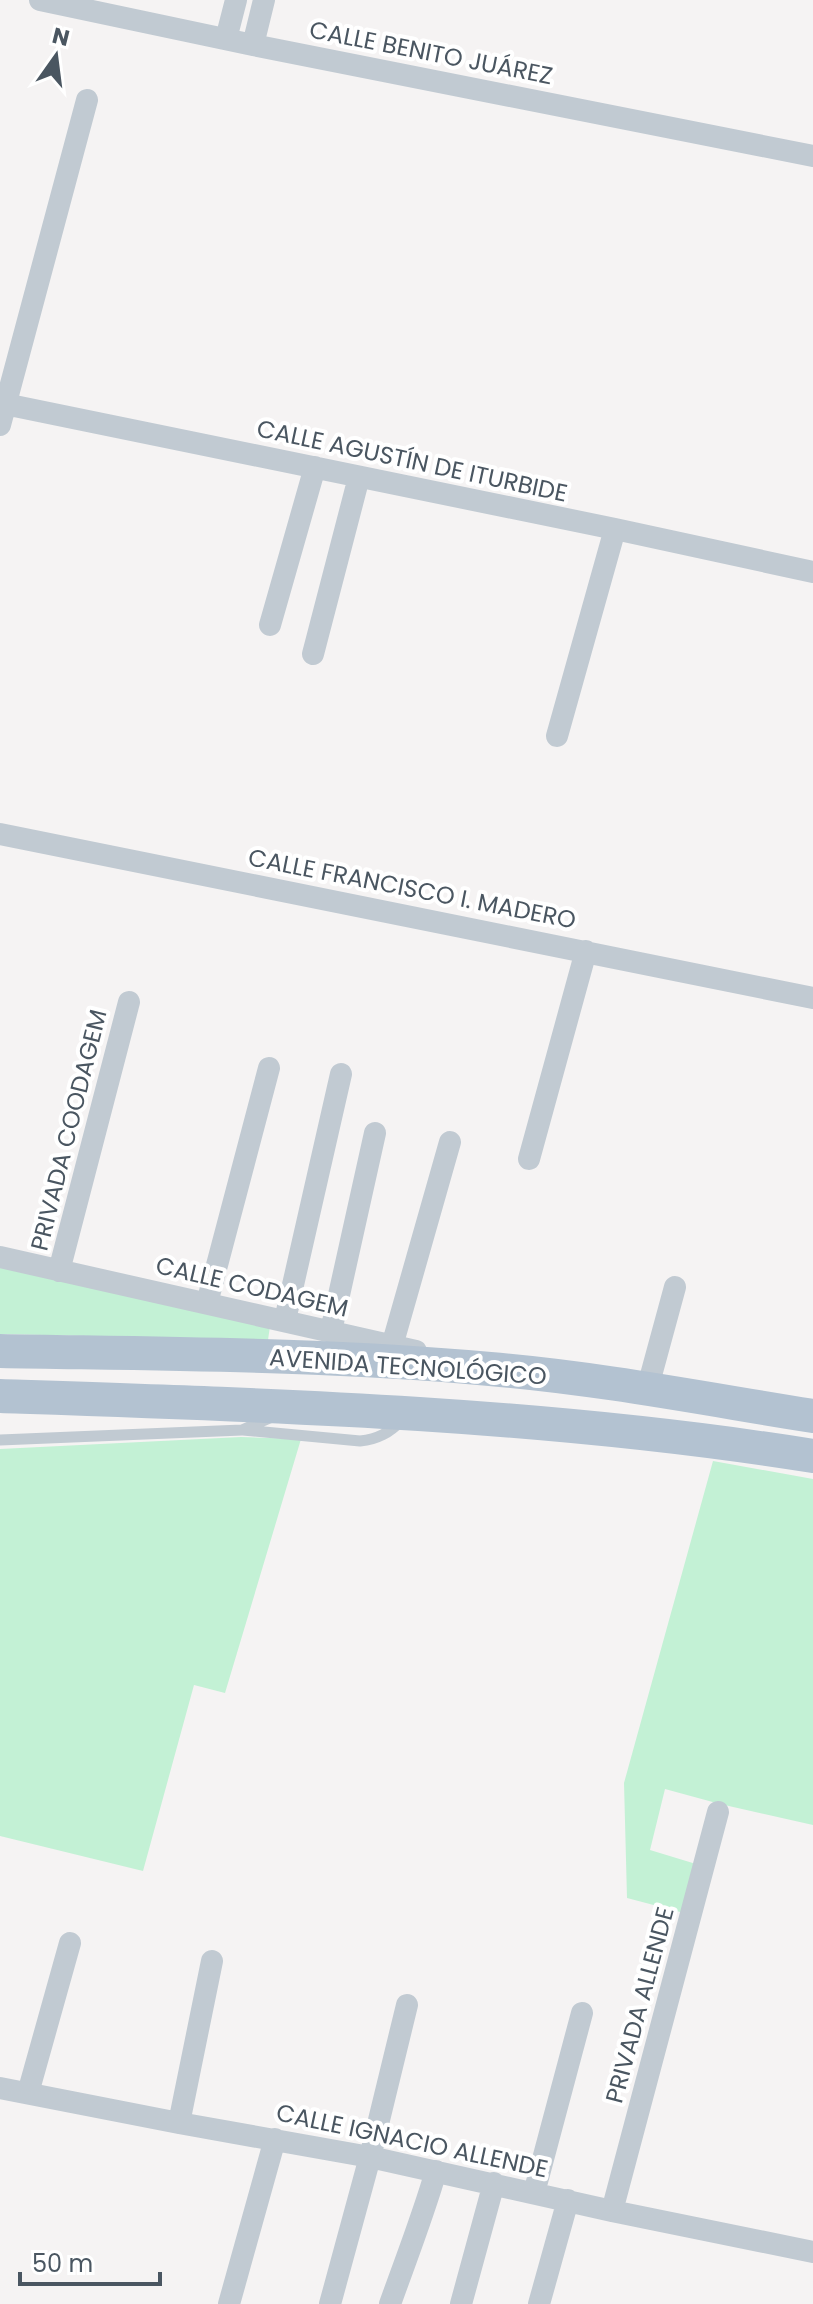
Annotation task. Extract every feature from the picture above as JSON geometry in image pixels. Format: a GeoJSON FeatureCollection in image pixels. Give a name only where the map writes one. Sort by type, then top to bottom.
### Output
{"type":"FeatureCollection","features":[{"type":"Feature","properties":{"kind":"main road","name":"AVENIDA TECNOLÓGICO"},"geometry":{"type":"LineString","coordinates":[[0,1351],[313,1358],[491,1369],[813,1416]]}},
{"type":"Feature","properties":{"kind":"main road","name":"AVENIDA TECNOLÓGICO"},"geometry":{"type":"LineString","coordinates":[[0,1396],[297,1406],[537,1422],[813,1456]]}},
{"type":"Feature","properties":{"kind":"street","name":"CALLE BENITO JUÁREZ"},"geometry":{"type":"LineString","coordinates":[[40,0],[813,156]]}},
{"type":"Feature","properties":{"kind":"street"},"geometry":{"type":"LineString","coordinates":[[226,39],[236,0]]}},
{"type":"Feature","properties":{"kind":"street"},"geometry":{"type":"LineString","coordinates":[[253,45],[264,0]]}},
{"type":"Feature","properties":{"kind":"street"},"geometry":{"type":"LineString","coordinates":[[2,410],[87,100]]}},
{"type":"Feature","properties":{"kind":"street","name":"CALLE AGUSTÍN DE ITURBIDE"},"geometry":{"type":"LineString","coordinates":[[2,410],[315,467],[813,572]]}},
{"type":"Feature","properties":{"kind":"street"},"geometry":{"type":"LineString","coordinates":[[270,625],[315,467]]}},
{"type":"Feature","properties":{"kind":"street"},"geometry":{"type":"LineString","coordinates":[[313,654],[359,477]]}},
{"type":"Feature","properties":{"kind":"street"},"geometry":{"type":"LineString","coordinates":[[557,736],[615,529]]}},
{"type":"Feature","properties":{"kind":"street","name":"CALLE FRANCISCO I. MADERO"},"geometry":{"type":"LineString","coordinates":[[0,834],[813,998]]}},
{"type":"Feature","properties":{"kind":"street"},"geometry":{"type":"LineString","coordinates":[[529,1159],[586,951]]}},
{"type":"Feature","properties":{"kind":"street","name":"PRIVADA COODAGEM"},"geometry":{"type":"LineString","coordinates":[[59,1271],[129,1002]]}},
{"type":"Feature","properties":{"kind":"street"},"geometry":{"type":"LineString","coordinates":[[207,1303],[269,1068]]}},
{"type":"Feature","properties":{"kind":"street"},"geometry":{"type":"LineString","coordinates":[[285,1320],[341,1074]]}},
{"type":"Feature","properties":{"kind":"street"},"geometry":{"type":"LineString","coordinates":[[331,1331],[375,1133]]}},
{"type":"Feature","properties":{"kind":"street"},"geometry":{"type":"LineString","coordinates":[[392,1346],[450,1142]]}},
{"type":"Feature","properties":{"kind":"street","name":"CALLE CODAGEM"},"geometry":{"type":"LineString","coordinates":[[0,1257],[491,1369]]}},
{"type":"Feature","properties":{"kind":"street"},"geometry":{"type":"LineString","coordinates":[[647,1390],[675,1287]]}},
{"type":"Feature","properties":{"kind":"street","name":"PRIVADA ALLENDE"},"geometry":{"type":"LineString","coordinates":[[612,2211],[718,1812]]}},
{"type":"Feature","properties":{"kind":"street"},"geometry":{"type":"LineString","coordinates":[[28,2093],[70,1943]]}},
{"type":"Feature","properties":{"kind":"street"},"geometry":{"type":"LineString","coordinates":[[179,2123],[212,1961]]}},
{"type":"Feature","properties":{"kind":"street"},"geometry":{"type":"LineString","coordinates":[[330,2304],[407,2005]]}},
{"type":"Feature","properties":{"kind":"street"},"geometry":{"type":"LineString","coordinates":[[534,2193],[582,2013]]}},
{"type":"Feature","properties":{"kind":"street","name":"CALLE IGNACIO ALLENDE"},"geometry":{"type":"LineString","coordinates":[[0,2088],[370,2157],[813,2252]]}},
{"type":"Feature","properties":{"kind":"street"},"geometry":{"type":"LineString","coordinates":[[229,2304],[275,2139]]}},
{"type":"Feature","properties":{"kind":"street"},"geometry":{"type":"LineString","coordinates":[[390,2304],[425,2212],[436,2171]]}},
{"type":"Feature","properties":{"kind":"street"},"geometry":{"type":"LineString","coordinates":[[461,2304],[494,2183]]}},
{"type":"Feature","properties":{"kind":"street"},"geometry":{"type":"LineString","coordinates":[[539,2304],[568,2200]]}},
{"type":"Feature","properties":{"kind":"lane"},"geometry":{"type":"LineString","coordinates":[[242,1430],[297,1406]]}},
{"type":"Feature","properties":{"kind":"lane"},"geometry":{"type":"LineString","coordinates":[[0,1440],[242,1430],[369,1440],[386,1434],[409,1414]]}},
{"type":"Feature","properties":{"kind":"green space"},"geometry":{"type":"Polygon","coordinates":[[[0,1267],[270,1326],[268,1340],[0,1334],[0,1267]]]}},
{"type":"Feature","properties":{"kind":"green space"},"geometry":{"type":"Polygon","coordinates":[[[241,1437],[301,1439],[225,1693],[194,1685],[143,1871],[0,1836],[0,1449],[241,1437]]]}},
{"type":"Feature","properties":{"kind":"green space"},"geometry":{"type":"Polygon","coordinates":[[[713,1461],[813,1479],[813,1825],[665,1789],[650,1850],[696,1864],[684,1913],[627,1898],[624,1783],[713,1461]]]}}]}
